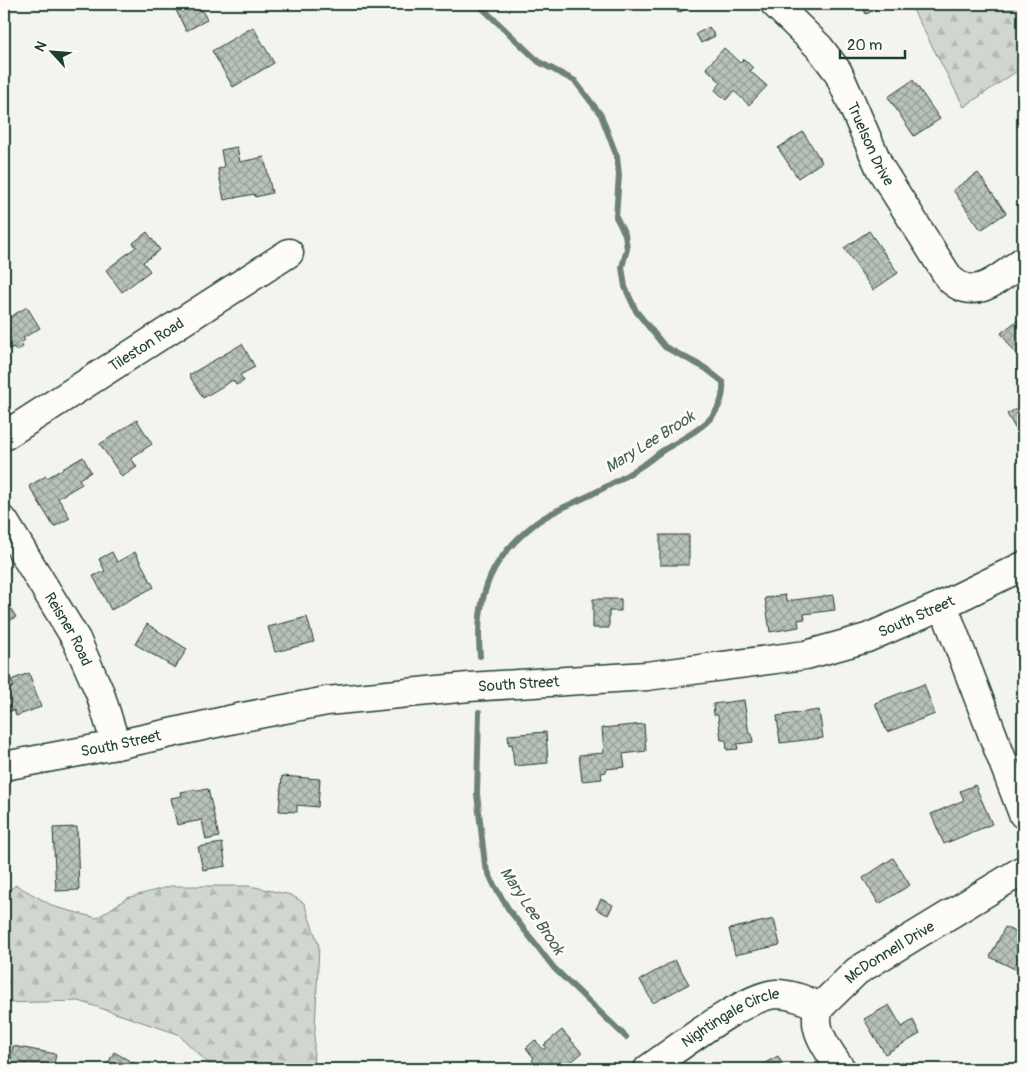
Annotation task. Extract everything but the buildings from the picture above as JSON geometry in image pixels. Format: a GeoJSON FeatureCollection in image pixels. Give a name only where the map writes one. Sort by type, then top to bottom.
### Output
{"type":"FeatureCollection","features":[{"type":"Feature","properties":{"kind":"street","name":"Truelson Drive"},"geometry":{"type":"LineString","coordinates":[[775,4],[829,58],[892,189],[949,278],[964,289],[974,290],[984,287],[1023,261]]}},
{"type":"Feature","properties":{"kind":"street","name":"Tileston Road"},"geometry":{"type":"LineString","coordinates":[[4,436],[289,253]]}},
{"type":"Feature","properties":{"kind":"street","name":"Reisner Road"},"geometry":{"type":"LineString","coordinates":[[4,521],[76,639],[100,693],[116,746]]}},
{"type":"Feature","properties":{"kind":"street","name":"South Street"},"geometry":{"type":"LineString","coordinates":[[4,766],[116,746],[243,717],[327,701],[469,686],[647,676],[806,655],[866,638],[943,605],[1023,566]]}},
{"type":"Feature","properties":{"kind":"street"},"geometry":{"type":"LineString","coordinates":[[943,605],[1023,814]]}},
{"type":"Feature","properties":{"kind":"street","name":"McDonnell Drive"},"geometry":{"type":"LineString","coordinates":[[820,1007],[857,971],[1023,870]]}},
{"type":"Feature","properties":{"kind":"street","name":"Nightingale Circle"},"geometry":{"type":"LineString","coordinates":[[648,1069],[741,1006],[760,997],[776,994],[800,997],[820,1007]]}},
{"type":"Feature","properties":{"kind":"street"},"geometry":{"type":"LineString","coordinates":[[820,1007],[816,1014],[821,1038],[841,1069]]}},
{"type":"Feature","properties":{"kind":"green space"},"geometry":{"type":"Polygon","coordinates":[[[910,4],[1023,4],[1023,67],[964,107],[910,4]]]}},
{"type":"Feature","properties":{"kind":"green space"},"geometry":{"type":"Polygon","coordinates":[[[16,885],[55,907],[97,918],[127,898],[171,886],[250,886],[291,895],[304,903],[319,946],[313,1069],[214,1069],[178,1034],[79,1001],[4,1003],[4,894],[16,885]]]}},
{"type":"Feature","properties":{"kind":"waterway","name":"Mary Lee Brook"},"geometry":{"type":"LineString","coordinates":[[478,4],[539,62],[575,81],[601,115],[617,157],[619,175],[616,217],[625,234],[627,249],[622,267],[625,287],[636,311],[665,347],[705,368],[723,382],[719,406],[713,416],[696,431],[619,480],[543,518],[511,546],[499,561],[484,595],[479,631],[480,656]]}},
{"type":"Feature","properties":{"kind":"waterway","name":"Mary Lee Brook"},"geometry":{"type":"LineString","coordinates":[[479,712],[477,794],[485,865],[494,885],[509,910],[554,968],[626,1037]]}}]}
